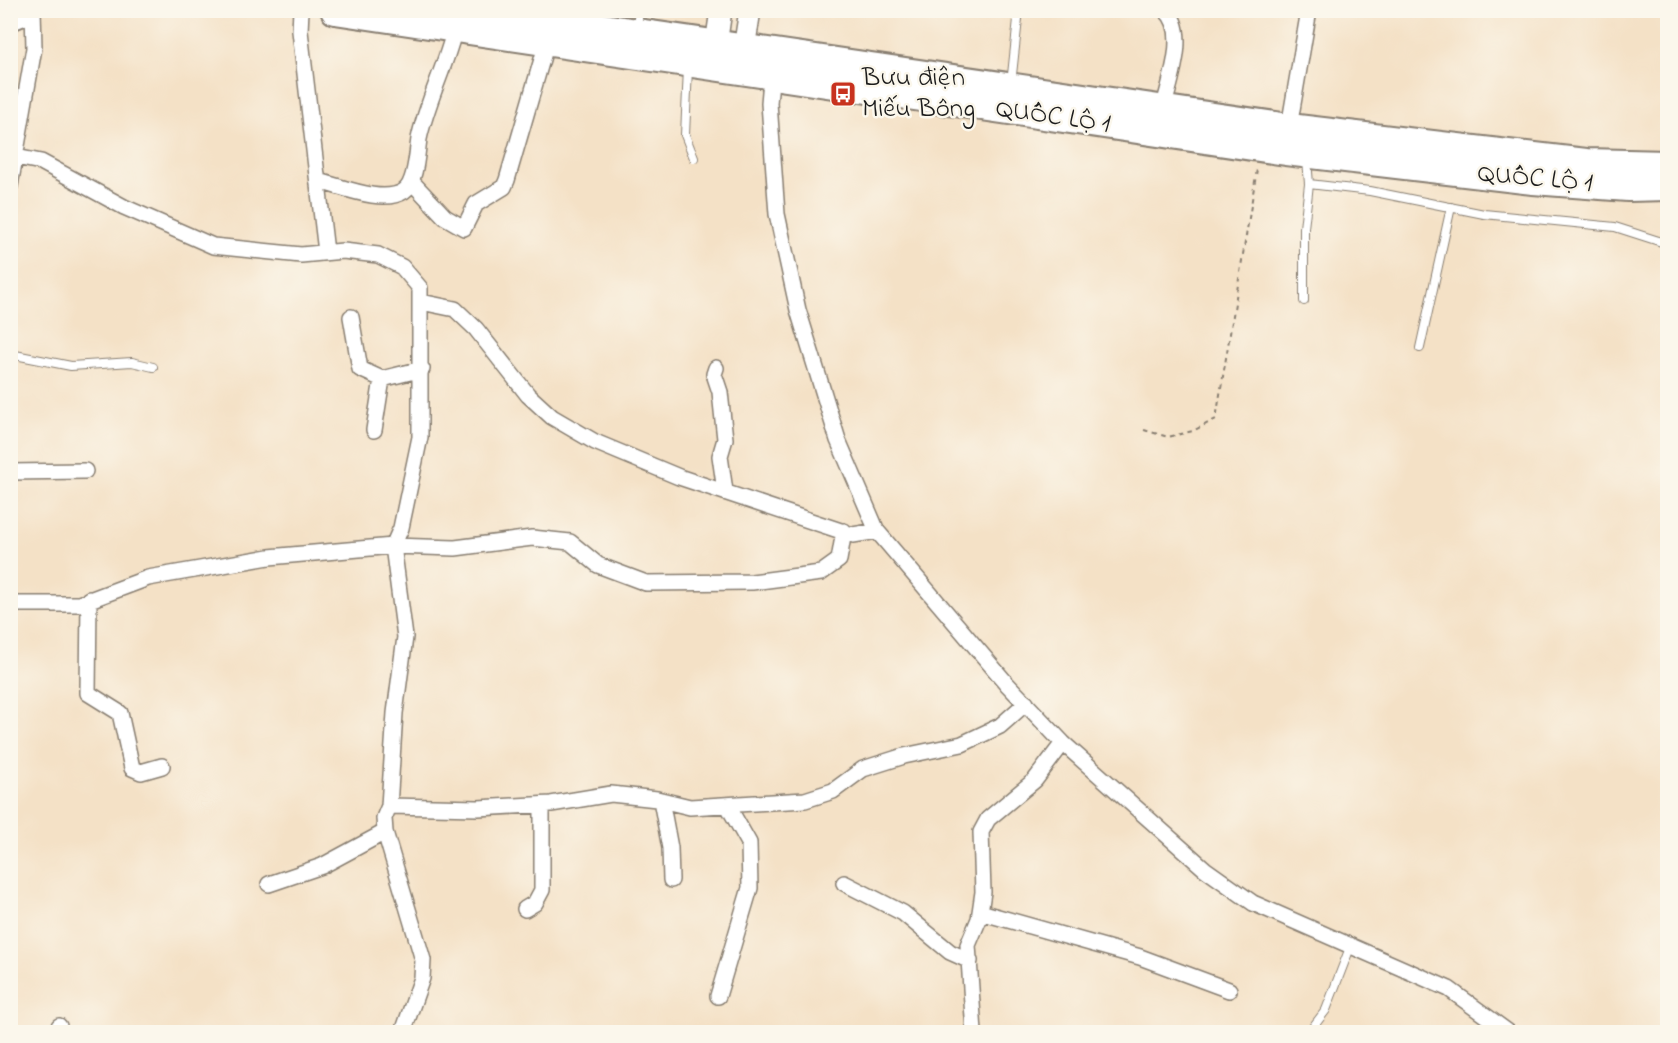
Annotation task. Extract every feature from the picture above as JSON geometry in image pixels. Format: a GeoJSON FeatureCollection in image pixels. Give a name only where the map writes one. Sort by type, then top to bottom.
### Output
{"type":"FeatureCollection","features":[{"type":"Feature","properties":{"kind":"highway"},"geometry":{"type":"LineString","coordinates":[[10,16],[25,10]]}},
{"type":"Feature","properties":{"kind":"highway","name":"QUỐC LỘ 1"},"geometry":{"type":"LineString","coordinates":[[335,10],[455,28],[560,27],[638,22],[716,45],[744,49],[773,64],[1285,145],[1533,180],[1628,187],[1668,186]]}},
{"type":"Feature","properties":{"kind":"highway","name":"QUỐC LỘ 1"},"geometry":{"type":"LineString","coordinates":[[478,10],[560,27],[688,63],[773,64],[1011,88],[1163,110],[1285,145],[1586,163],[1668,165]]}},
{"type":"Feature","properties":{"kind":"street"},"geometry":{"type":"LineString","coordinates":[[10,186],[16,157],[15,145],[34,48],[33,10]]}},
{"type":"Feature","properties":{"kind":"street"},"geometry":{"type":"LineString","coordinates":[[301,10],[300,31],[326,252]]}},
{"type":"Feature","properties":{"kind":"street"},"geometry":{"type":"LineString","coordinates":[[716,45],[721,10]]}},
{"type":"Feature","properties":{"kind":"street"},"geometry":{"type":"LineString","coordinates":[[744,49],[750,10]]}},
{"type":"Feature","properties":{"kind":"street"},"geometry":{"type":"LineString","coordinates":[[1163,110],[1179,35],[1172,16],[1165,10]]}},
{"type":"Feature","properties":{"kind":"street"},"geometry":{"type":"LineString","coordinates":[[1285,145],[1309,10]]}},
{"type":"Feature","properties":{"kind":"street"},"geometry":{"type":"LineString","coordinates":[[411,181],[445,216],[464,228],[476,204],[504,187],[560,27]]}},
{"type":"Feature","properties":{"kind":"street"},"geometry":{"type":"LineString","coordinates":[[318,181],[377,195],[393,195],[405,191],[411,181],[423,123],[448,60],[455,28]]}},
{"type":"Feature","properties":{"kind":"street"},"geometry":{"type":"LineString","coordinates":[[773,64],[769,103],[777,214],[798,310],[838,440],[877,531],[1026,704],[1064,743],[1205,869],[1253,903],[1449,990],[1508,1032]]}},
{"type":"Feature","properties":{"kind":"street"},"geometry":{"type":"LineString","coordinates":[[16,157],[41,162],[124,207],[213,246],[301,255],[343,251],[378,255],[402,267],[420,288],[422,369],[420,437],[401,528],[393,546],[405,637],[395,713],[389,806],[384,818],[385,832],[423,960],[422,978],[403,1032]]}},
{"type":"Feature","properties":{"kind":"street"},"geometry":{"type":"LineString","coordinates":[[421,302],[455,309],[476,328],[528,395],[552,417],[595,442],[680,477],[853,535],[877,531]]}},
{"type":"Feature","properties":{"kind":"street"},"geometry":{"type":"LineString","coordinates":[[351,317],[360,369],[382,379],[422,369]]}},
{"type":"Feature","properties":{"kind":"street"},"geometry":{"type":"LineString","coordinates":[[716,368],[714,374],[720,392],[725,439],[720,456],[725,491]]}},
{"type":"Feature","properties":{"kind":"street"},"geometry":{"type":"LineString","coordinates":[[374,430],[382,379]]}},
{"type":"Feature","properties":{"kind":"street"},"geometry":{"type":"LineString","coordinates":[[10,472],[85,471]]}},
{"type":"Feature","properties":{"kind":"street"},"geometry":{"type":"LineString","coordinates":[[10,604],[79,604],[148,578],[269,557],[393,546],[455,548],[541,539],[570,542],[598,565],[646,583],[752,582],[821,573],[839,560],[844,531]]}},
{"type":"Feature","properties":{"kind":"street"},"geometry":{"type":"LineString","coordinates":[[89,599],[88,693],[120,713],[132,768],[141,772],[162,766]]}},
{"type":"Feature","properties":{"kind":"street"},"geometry":{"type":"LineString","coordinates":[[389,806],[478,808],[542,805],[611,794],[661,800],[690,807],[805,800],[833,791],[863,769],[904,756],[962,744],[1000,726],[1026,704]]}},
{"type":"Feature","properties":{"kind":"street"},"geometry":{"type":"LineString","coordinates":[[974,1032],[968,945],[980,912],[983,892],[981,832],[988,819],[1035,780],[1064,743]]}},
{"type":"Feature","properties":{"kind":"street"},"geometry":{"type":"LineString","coordinates":[[661,800],[670,848],[671,880]]}},
{"type":"Feature","properties":{"kind":"street"},"geometry":{"type":"LineString","coordinates":[[525,909],[535,903],[542,890],[542,805]]}},
{"type":"Feature","properties":{"kind":"street"},"geometry":{"type":"LineString","coordinates":[[718,996],[750,888],[749,843],[728,806]]}},
{"type":"Feature","properties":{"kind":"street"},"geometry":{"type":"LineString","coordinates":[[269,884],[322,866],[385,832]]}},
{"type":"Feature","properties":{"kind":"street"},"geometry":{"type":"LineString","coordinates":[[844,883],[903,913],[950,952],[970,961]]}},
{"type":"Feature","properties":{"kind":"street"},"geometry":{"type":"LineString","coordinates":[[980,912],[1140,957],[1229,990]]}},
{"type":"Feature","properties":{"kind":"lane"},"geometry":{"type":"LineString","coordinates":[[1011,88],[1019,10]]}},
{"type":"Feature","properties":{"kind":"lane"},"geometry":{"type":"LineString","coordinates":[[688,63],[685,135],[694,158]]}},
{"type":"Feature","properties":{"kind":"lane"},"geometry":{"type":"LineString","coordinates":[[1285,145],[1309,184],[1304,228],[1304,301]]}},
{"type":"Feature","properties":{"kind":"lane"},"geometry":{"type":"LineString","coordinates":[[1309,184],[1370,190],[1484,214],[1615,227],[1668,243]]}},
{"type":"Feature","properties":{"kind":"lane"},"geometry":{"type":"LineString","coordinates":[[1420,348],[1451,207]]}},
{"type":"Feature","properties":{"kind":"lane"},"geometry":{"type":"LineString","coordinates":[[10,354],[71,366],[132,362],[153,367]]}},
{"type":"Feature","properties":{"kind":"lane"},"geometry":{"type":"LineString","coordinates":[[1313,1027],[1326,1010],[1351,945]]}},
{"type":"Feature","properties":{"kind":"path"},"geometry":{"type":"LineString","coordinates":[[1144,430],[1168,437],[1193,431],[1216,419],[1285,145]]}},
{"type":"Feature","properties":{"kind":"place","name":"Bưu điện Miếu Bông"},"geometry":{"type":"Point","coordinates":[843,94]}}]}
